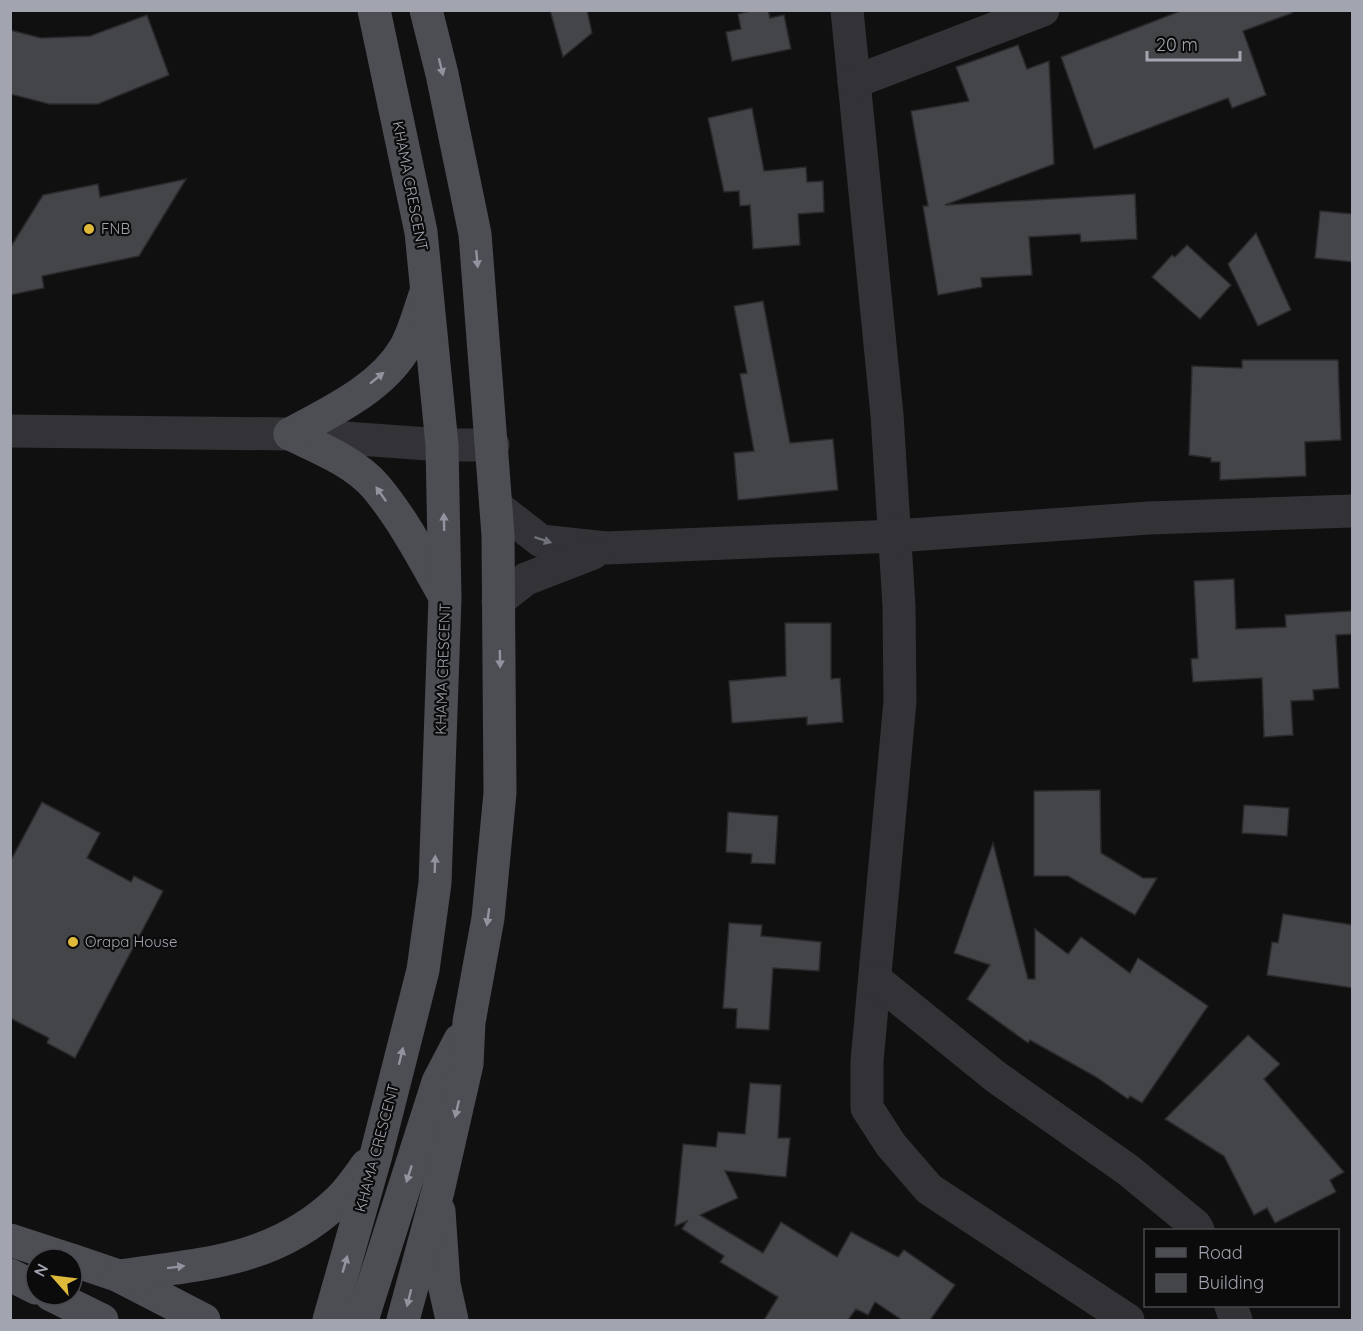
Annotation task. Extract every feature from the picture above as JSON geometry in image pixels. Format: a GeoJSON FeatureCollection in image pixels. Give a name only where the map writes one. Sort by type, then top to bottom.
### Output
{"type":"FeatureCollection","features":[{"type":"Feature","properties":{"kind":"main road","name":"KHAMA CRESCENT"},"geometry":{"type":"LineString","coordinates":[[329,1320],[376,1155],[423,970],[435,883],[445,598],[442,445],[428,288],[421,232],[374,10]]}},
{"type":"Feature","properties":{"kind":"main road"},"geometry":{"type":"LineString","coordinates":[[403,1320],[438,1191],[467,1064],[469,1022],[488,918],[500,793],[496,506],[475,234],[442,74],[426,10]]}},
{"type":"Feature","properties":{"kind":"main road"},"geometry":{"type":"LineString","coordinates":[[290,434],[350,401],[389,369],[405,348],[428,288]]}},
{"type":"Feature","properties":{"kind":"main road"},"geometry":{"type":"LineString","coordinates":[[290,434],[336,456],[375,486],[410,536],[445,598]]}},
{"type":"Feature","properties":{"kind":"main road"},"geometry":{"type":"LineString","coordinates":[[362,1320],[438,1082],[469,1022]]}},
{"type":"Feature","properties":{"kind":"main road"},"geometry":{"type":"LineString","coordinates":[[118,1276],[221,1262],[259,1251],[286,1238],[339,1201],[376,1155]]}},
{"type":"Feature","properties":{"kind":"main road"},"geometry":{"type":"LineString","coordinates":[[438,1191],[444,1284],[452,1320]]}},
{"type":"Feature","properties":{"kind":"main road"},"geometry":{"type":"LineString","coordinates":[[10,1240],[31,1247]]}},
{"type":"Feature","properties":{"kind":"main road"},"geometry":{"type":"LineString","coordinates":[[84,1264],[118,1276],[204,1320]]}},
{"type":"Feature","properties":{"kind":"main road"},"geometry":{"type":"LineString","coordinates":[[10,1275],[24,1282]]}},
{"type":"Feature","properties":{"kind":"main road"},"geometry":{"type":"LineString","coordinates":[[75,1307],[102,1320]]}},
{"type":"Feature","properties":{"kind":"street"},"geometry":{"type":"LineString","coordinates":[[846,10],[887,415],[896,536],[900,701],[867,1061],[867,1108],[891,1145],[929,1189],[1128,1320]]}},
{"type":"Feature","properties":{"kind":"street"},"geometry":{"type":"LineString","coordinates":[[854,82],[1043,10]]}},
{"type":"Feature","properties":{"kind":"street"},"geometry":{"type":"LineString","coordinates":[[10,431],[290,434],[442,445],[493,445]]}},
{"type":"Feature","properties":{"kind":"street"},"geometry":{"type":"LineString","coordinates":[[496,506],[541,542],[606,548],[896,536],[1149,518],[1353,511]]}},
{"type":"Feature","properties":{"kind":"street"},"geometry":{"type":"LineString","coordinates":[[498,601],[526,579],[606,548]]}},
{"type":"Feature","properties":{"kind":"street"},"geometry":{"type":"LineString","coordinates":[[875,979],[996,1077],[1128,1170],[1197,1229]]}},
{"type":"Feature","properties":{"kind":"building"},"geometry":{"type":"Polygon","coordinates":[[[550,10],[587,10],[592,33],[563,57],[550,10]]]}},
{"type":"Feature","properties":{"kind":"building"},"geometry":{"type":"Polygon","coordinates":[[[768,10],[770,18],[784,15],[791,49],[732,61],[726,32],[741,29],[738,14],[768,10]]]}},
{"type":"Feature","properties":{"kind":"building"},"geometry":{"type":"Polygon","coordinates":[[[1183,10],[1292,10],[1292,13],[1243,31],[1266,95],[1232,108],[1228,98],[1094,149],[1061,57],[1183,10]]]}},
{"type":"Feature","properties":{"kind":"building"},"geometry":{"type":"Polygon","coordinates":[[[147,15],[169,75],[98,104],[49,104],[10,94],[10,30],[41,38],[90,36],[147,15]]]}},
{"type":"Feature","properties":{"kind":"building"},"geometry":{"type":"Polygon","coordinates":[[[1018,45],[1027,69],[1049,61],[1054,164],[945,205],[1135,194],[1137,239],[1081,242],[1080,234],[1029,237],[1032,275],[981,278],[982,287],[938,295],[923,206],[928,206],[911,111],[969,101],[956,67],[1018,45]]]}},
{"type":"Feature","properties":{"kind":"building"},"geometry":{"type":"Polygon","coordinates":[[[752,108],[764,171],[806,167],[807,182],[823,181],[824,212],[798,214],[800,245],[753,249],[750,205],[740,206],[739,191],[724,192],[708,118],[752,108]]]}},
{"type":"Feature","properties":{"kind":"building","name":"FNB"},"geometry":{"type":"Polygon","coordinates":[[[186,179],[139,256],[42,276],[44,288],[10,295],[10,248],[43,195],[98,184],[100,197],[186,179]]]}},
{"type":"Feature","properties":{"kind":"building"},"geometry":{"type":"Polygon","coordinates":[[[1320,211],[1353,214],[1353,262],[1315,258],[1320,211]]]}},
{"type":"Feature","properties":{"kind":"building"},"geometry":{"type":"Polygon","coordinates":[[[1256,233],[1291,310],[1258,326],[1228,264],[1256,233]]]}},
{"type":"Feature","properties":{"kind":"building"},"geometry":{"type":"Polygon","coordinates":[[[1187,245],[1231,285],[1200,319],[1152,277],[1172,255],[1175,257],[1187,245]]]}},
{"type":"Feature","properties":{"kind":"building"},"geometry":{"type":"Polygon","coordinates":[[[763,301],[790,443],[833,439],[838,490],[738,500],[734,453],[754,451],[740,374],[747,373],[734,306],[763,301]]]}},
{"type":"Feature","properties":{"kind":"building"},"geometry":{"type":"Polygon","coordinates":[[[1242,360],[1338,360],[1341,440],[1305,442],[1306,476],[1220,480],[1220,462],[1211,462],[1211,458],[1189,455],[1192,366],[1242,368],[1242,360]]]}},
{"type":"Feature","properties":{"kind":"building"},"geometry":{"type":"Polygon","coordinates":[[[1234,579],[1236,629],[1286,627],[1285,615],[1353,611],[1353,634],[1336,635],[1339,688],[1313,690],[1314,700],[1291,701],[1293,735],[1264,737],[1262,678],[1193,682],[1191,659],[1198,658],[1194,581],[1234,579]]]}},
{"type":"Feature","properties":{"kind":"building"},"geometry":{"type":"Polygon","coordinates":[[[785,623],[831,623],[831,679],[840,678],[843,722],[807,725],[807,717],[732,723],[729,681],[786,676],[785,623]]]}},
{"type":"Feature","properties":{"kind":"building"},"geometry":{"type":"Polygon","coordinates":[[[1100,790],[1101,853],[1143,878],[1157,878],[1135,915],[1068,876],[1034,876],[1034,791],[1100,790]]]}},
{"type":"Feature","properties":{"kind":"building","name":"Orapa House"},"geometry":{"type":"Polygon","coordinates":[[[42,802],[100,833],[87,858],[131,882],[134,876],[163,891],[75,1058],[47,1043],[49,1038],[10,1018],[10,862],[42,802]]]}},
{"type":"Feature","properties":{"kind":"building"},"geometry":{"type":"Polygon","coordinates":[[[1244,805],[1289,808],[1287,836],[1242,833],[1244,805]]]}},
{"type":"Feature","properties":{"kind":"building"},"geometry":{"type":"Polygon","coordinates":[[[728,812],[778,816],[775,864],[751,863],[752,854],[726,852],[728,812]]]}},
{"type":"Feature","properties":{"kind":"building"},"geometry":{"type":"Polygon","coordinates":[[[993,843],[1028,979],[1035,979],[1035,929],[1068,954],[1081,937],[1130,973],[1138,958],[1208,1006],[1142,1103],[1130,1096],[1128,1099],[1096,1077],[1030,1040],[1028,1043],[967,999],[990,965],[954,953],[993,843]]]}},
{"type":"Feature","properties":{"kind":"building"},"geometry":{"type":"Polygon","coordinates":[[[1283,914],[1353,925],[1353,988],[1267,975],[1272,942],[1278,943],[1283,914]]]}},
{"type":"Feature","properties":{"kind":"building"},"geometry":{"type":"Polygon","coordinates":[[[729,923],[762,925],[761,936],[821,942],[819,971],[773,968],[769,1030],[736,1028],[737,1009],[723,1008],[729,923]]]}},
{"type":"Feature","properties":{"kind":"building"},"geometry":{"type":"Polygon","coordinates":[[[1248,1035],[1280,1064],[1264,1079],[1344,1172],[1330,1180],[1336,1192],[1275,1223],[1267,1208],[1254,1215],[1224,1156],[1165,1119],[1248,1035]]]}},
{"type":"Feature","properties":{"kind":"building"},"geometry":{"type":"Polygon","coordinates":[[[750,1083],[781,1085],[778,1138],[790,1138],[786,1177],[725,1171],[738,1198],[700,1215],[763,1253],[781,1222],[837,1257],[851,1232],[898,1257],[904,1250],[955,1285],[930,1320],[902,1320],[875,1302],[868,1315],[856,1309],[848,1320],[764,1320],[778,1297],[720,1262],[724,1256],[682,1229],[687,1221],[675,1226],[683,1144],[716,1147],[718,1132],[745,1134],[750,1083]]]}},
{"type":"Feature","properties":{"kind":"place","name":"FNB"},"geometry":{"type":"Point","coordinates":[89,229]}},
{"type":"Feature","properties":{"kind":"place","name":"Orapa House"},"geometry":{"type":"Point","coordinates":[73,942]}}]}
